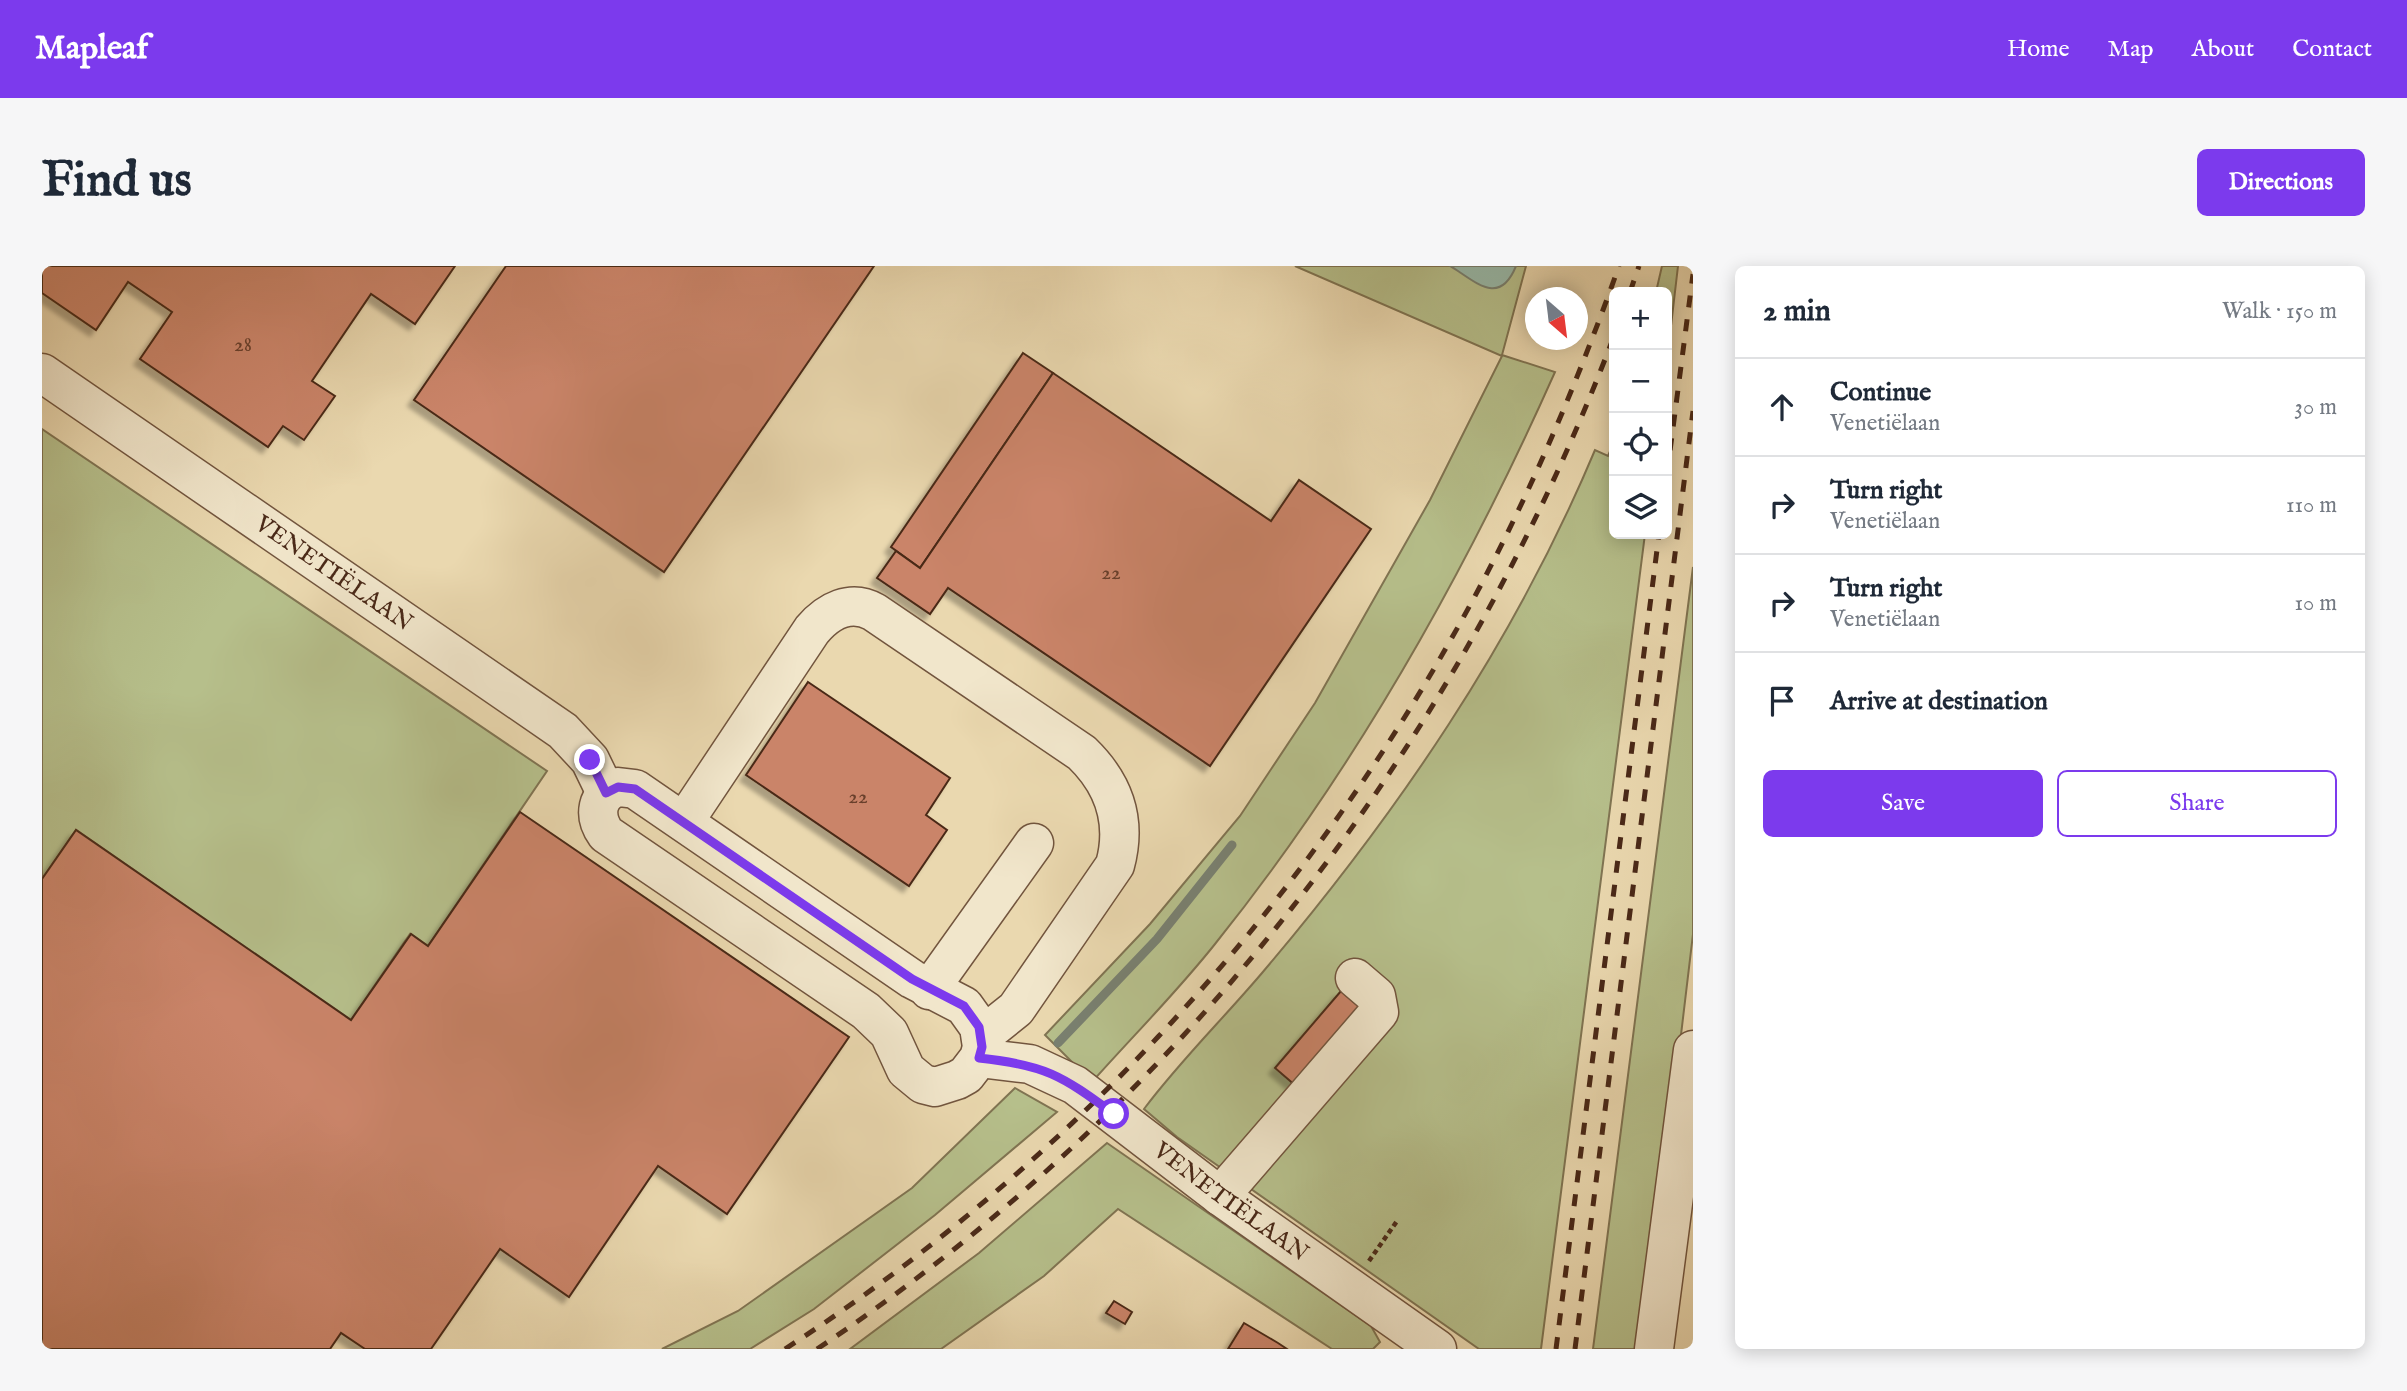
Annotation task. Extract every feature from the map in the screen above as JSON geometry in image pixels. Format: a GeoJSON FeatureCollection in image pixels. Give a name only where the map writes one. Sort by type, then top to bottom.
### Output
{"type":"FeatureCollection","features":[{"type":"Feature","properties":{"kind":"street","name":"VENETIËLAAN"},"geometry":{"type":"LineString","coordinates":[[42,373],[564,731],[590,760],[606,793]]}},
{"type":"Feature","properties":{"kind":"street"},"geometry":{"type":"LineString","coordinates":[[684,822],[812,630],[834,612],[859,607],[873,612],[1070,745],[1096,766],[1114,799],[1121,832],[1115,865],[1106,882],[1016,1009],[980,1047],[966,1075],[946,1085],[934,1087],[913,1079],[901,1062],[889,1033],[866,1012],[610,838],[603,830],[597,814],[599,803],[606,793],[618,787],[635,789],[929,990],[964,1006],[976,1020],[980,1047]]}},
{"type":"Feature","properties":{"kind":"street"},"geometry":{"type":"LineString","coordinates":[[929,990],[1034,843]]}},
{"type":"Feature","properties":{"kind":"street"},"geometry":{"type":"LineString","coordinates":[[1220,1196],[1380,1012],[1376,996],[1355,978]]}},
{"type":"Feature","properties":{"kind":"street","name":"VENETIËLAAN"},"geometry":{"type":"LineString","coordinates":[[980,1047],[1030,1064],[1075,1085],[1220,1196],[1350,1288],[1420,1344]]}},
{"type":"Feature","properties":{"kind":"street"},"geometry":{"type":"LineString","coordinates":[[1654,1349],[1683,1187],[1693,1050]]}},
{"type":"Feature","properties":{"kind":"path"},"geometry":{"type":"LineString","coordinates":[[1350,1288],[1398,1221]]}},
{"type":"Feature","properties":{"kind":"green space"},"geometry":{"type":"Polygon","coordinates":[[[1295,266],[1526,266],[1502,355],[1555,372],[1445,596],[1360,740],[1266,878],[1215,944],[1092,1082],[1045,1035],[1150,924],[1240,816],[1315,703],[1430,500],[1502,356],[1295,266]]]}},
{"type":"Feature","properties":{"kind":"green space"},"geometry":{"type":"Polygon","coordinates":[[[1662,266],[1678,266],[1672,317],[1672,287],[1657,287],[1662,266]]]}},
{"type":"Feature","properties":{"kind":"green space"},"geometry":{"type":"Polygon","coordinates":[[[42,429],[547,771],[428,946],[410,934],[351,1020],[76,830],[42,879],[42,429]]]}},
{"type":"Feature","properties":{"kind":"green space"},"geometry":{"type":"Polygon","coordinates":[[[1595,450],[1608,456],[1609,454],[1609,539],[1644,539],[1541,1349],[1479,1349],[1177,1137],[1144,1109],[1312,913],[1405,789],[1490,658],[1528,591],[1595,450]]]}},
{"type":"Feature","properties":{"kind":"green space"},"geometry":{"type":"Polygon","coordinates":[[[1693,567],[1693,934],[1663,1186],[1640,1349],[1593,1349],[1693,567]]]}},
{"type":"Feature","properties":{"kind":"green space"},"geometry":{"type":"Polygon","coordinates":[[[1015,1088],[1057,1112],[935,1215],[814,1309],[750,1349],[662,1349],[738,1311],[912,1188],[1015,1088]]]}},
{"type":"Feature","properties":{"kind":"green space"},"geometry":{"type":"Polygon","coordinates":[[[1107,1143],[1371,1326],[1380,1342],[1373,1349],[1332,1349],[1118,1209],[1044,1276],[941,1349],[850,1349],[979,1253],[1107,1143]]]}},
{"type":"Feature","properties":{"kind":"shaded area"},"geometry":{"type":"Polygon","coordinates":[[[1450,266],[1516,266],[1502,286],[1494,288],[1477,283],[1450,266]]]}},
{"type":"Feature","properties":{"kind":"building"},"geometry":{"type":"Polygon","coordinates":[[[42,266],[455,266],[415,324],[371,294],[312,381],[335,396],[304,440],[283,426],[268,447],[140,359],[172,312],[128,282],[96,330],[42,293],[42,266]]]}},
{"type":"Feature","properties":{"kind":"building"},"geometry":{"type":"Polygon","coordinates":[[[506,266],[874,266],[664,572],[414,400],[506,266]]]}},
{"type":"Feature","properties":{"kind":"building"},"geometry":{"type":"Polygon","coordinates":[[[1023,353],[1053,373],[920,568],[891,547],[1023,353]]]}},
{"type":"Feature","properties":{"kind":"building"},"geometry":{"type":"Polygon","coordinates":[[[1053,373],[1271,521],[1299,480],[1371,529],[1210,766],[948,588],[930,614],[877,578],[896,551],[920,568],[1053,373]]]}},
{"type":"Feature","properties":{"kind":"building"},"geometry":{"type":"Polygon","coordinates":[[[808,682],[950,778],[926,815],[947,830],[909,886],[746,775],[808,682]]]}},
{"type":"Feature","properties":{"kind":"building"},"geometry":{"type":"Polygon","coordinates":[[[520,812],[849,1037],[727,1214],[658,1166],[569,1297],[500,1249],[431,1349],[365,1349],[341,1333],[330,1349],[42,1349],[42,879],[76,830],[351,1020],[411,934],[428,946],[520,812]]]}},
{"type":"Feature","properties":{"kind":"building"},"geometry":{"type":"Polygon","coordinates":[[[1341,991],[1362,1009],[1296,1086],[1275,1068],[1341,991]]]}},
{"type":"Feature","properties":{"kind":"building"},"geometry":{"type":"Polygon","coordinates":[[[1114,1301],[1132,1312],[1125,1324],[1106,1313],[1114,1301]]]}},
{"type":"Feature","properties":{"kind":"building"},"geometry":{"type":"Polygon","coordinates":[[[1244,1323],[1278,1343],[1287,1349],[1228,1349],[1244,1323]]]}},
{"type":"Feature","properties":{"kind":"waterway"},"geometry":{"type":"LineString","coordinates":[[1058,1043],[1157,939],[1232,845]]}},
{"type":"Feature","properties":{"kind":"railway"},"geometry":{"type":"LineString","coordinates":[[785,1349],[885,1280],[980,1205],[1071,1124],[1157,1038],[1238,947],[1313,851],[1383,751],[1472,602],[1541,461],[1619,266]]}},
{"type":"Feature","properties":{"kind":"railway"},"geometry":{"type":"LineString","coordinates":[[1632,287],[1639,266]]}},
{"type":"Feature","properties":{"kind":"railway"},"geometry":{"type":"LineString","coordinates":[[1672,436],[1693,274]]}},
{"type":"Feature","properties":{"kind":"railway"},"geometry":{"type":"LineString","coordinates":[[817,1349],[950,1253],[1074,1146],[1189,1029],[1295,904],[1390,772],[1476,632],[1551,486],[1609,348]]}},
{"type":"Feature","properties":{"kind":"railway"},"geometry":{"type":"LineString","coordinates":[[1575,1349],[1693,411]]}},
{"type":"Feature","properties":{"kind":"railway"},"geometry":{"type":"LineString","coordinates":[[1556,1349],[1658,539]]}},
{"type":"Feature","properties":{"kind":"route"},"geometry":{"type":"LineString","coordinates":[[590,760],[606,793],[623,786],[635,789],[912,979],[940,996],[964,1006],[979,1027],[982,1047],[979,1058],[1030,1064],[1053,1073],[1075,1085],[1114,1114]]}}]}
